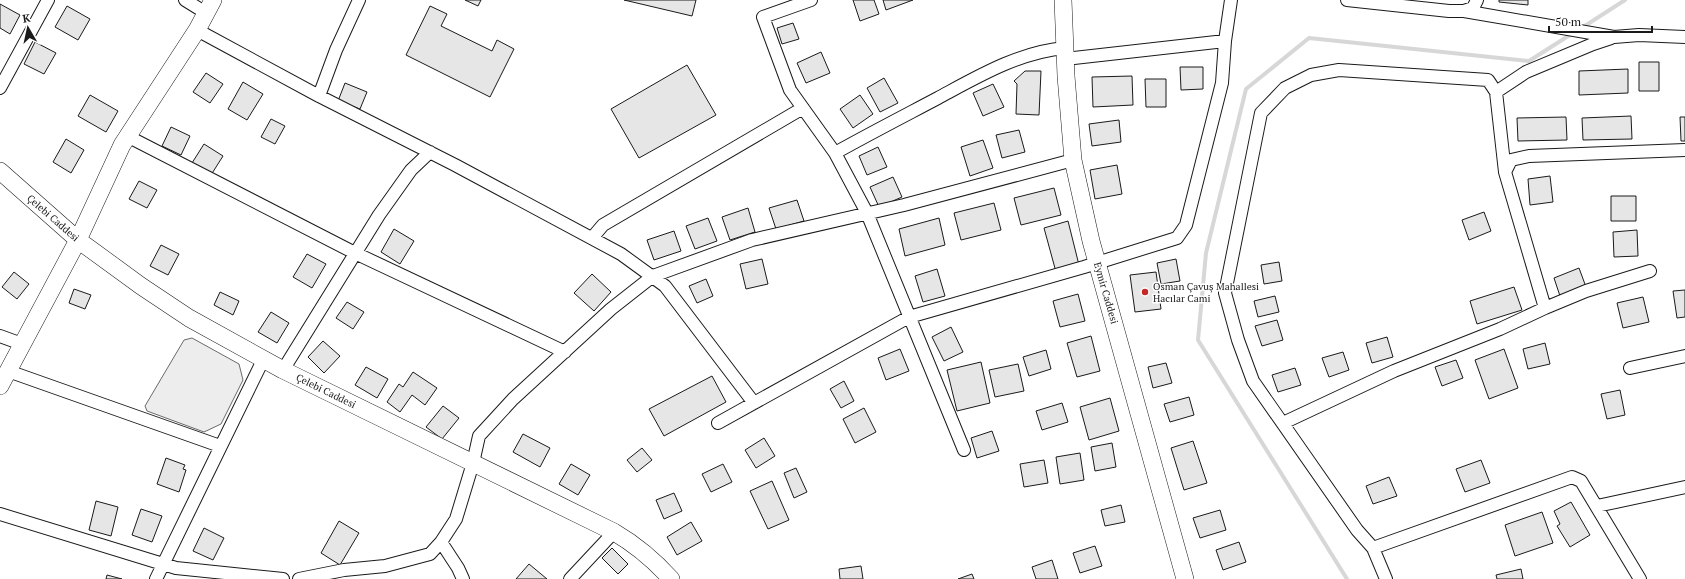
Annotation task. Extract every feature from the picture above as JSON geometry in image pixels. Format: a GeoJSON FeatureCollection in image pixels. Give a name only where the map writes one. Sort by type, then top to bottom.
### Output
{"type":"FeatureCollection","features":[{"type":"Feature","properties":{"kind":"street"},"geometry":{"type":"LineString","coordinates":[[0,88],[48,0]]}},
{"type":"Feature","properties":{"kind":"street"},"geometry":{"type":"LineString","coordinates":[[0,386],[78,240],[122,145],[198,30],[209,6],[185,0]]}},
{"type":"Feature","properties":{"kind":"street"},"geometry":{"type":"LineString","coordinates":[[319,96],[336,50],[359,0]]}},
{"type":"Feature","properties":{"kind":"street"},"geometry":{"type":"LineString","coordinates":[[811,0],[763,17],[790,90],[835,153],[867,213],[964,450]]}},
{"type":"Feature","properties":{"kind":"street","name":"Eymir Caddesi"},"geometry":{"type":"LineString","coordinates":[[1063,0],[1065,53],[1073,160],[1097,263],[1185,579]]}},
{"type":"Feature","properties":{"kind":"street"},"geometry":{"type":"LineString","coordinates":[[718,423],[909,317],[1097,263],[1176,238],[1186,225],[1222,83],[1225,41],[1231,0]]}},
{"type":"Feature","properties":{"kind":"street"},"geometry":{"type":"LineString","coordinates":[[1347,0],[1448,11],[1464,11],[1614,37],[1639,35],[1685,38]]}},
{"type":"Feature","properties":{"kind":"street"},"geometry":{"type":"LineString","coordinates":[[1464,11],[1473,8],[1478,0]]}},
{"type":"Feature","properties":{"kind":"street"},"geometry":{"type":"LineString","coordinates":[[198,30],[319,96],[430,152],[621,254],[665,286],[754,402]]}},
{"type":"Feature","properties":{"kind":"street"},"geometry":{"type":"LineString","coordinates":[[1496,92],[1526,72],[1593,44],[1614,37]]}},
{"type":"Feature","properties":{"kind":"street"},"geometry":{"type":"LineString","coordinates":[[835,153],[989,71],[1021,58],[1052,49],[1065,53],[1225,41]]}},
{"type":"Feature","properties":{"kind":"street"},"geometry":{"type":"LineString","coordinates":[[1386,579],[1373,548],[1357,530],[1253,381],[1238,340],[1225,293],[1261,113],[1285,88],[1311,75],[1339,70],[1488,80],[1496,92],[1505,172],[1545,308]]}},
{"type":"Feature","properties":{"kind":"street"},"geometry":{"type":"LineString","coordinates":[[592,238],[603,225],[803,108]]}},
{"type":"Feature","properties":{"kind":"street"},"geometry":{"type":"LineString","coordinates":[[127,136],[355,253],[565,352]]}},
{"type":"Feature","properties":{"kind":"street"},"geometry":{"type":"LineString","coordinates":[[1505,172],[1511,160],[1529,156],[1685,150]]}},
{"type":"Feature","properties":{"kind":"street"},"geometry":{"type":"LineString","coordinates":[[283,370],[379,214],[411,170],[430,152]]}},
{"type":"Feature","properties":{"kind":"street"},"geometry":{"type":"LineString","coordinates":[[299,579],[359,574],[430,554],[442,542],[456,520],[473,463],[479,436],[513,400],[611,309],[653,276],[752,240],[904,205],[1073,160]]}},
{"type":"Feature","properties":{"kind":"street","name":"Çelebi Caddesi"},"geometry":{"type":"LineString","coordinates":[[0,171],[78,240],[141,286],[189,318],[262,360],[614,532],[644,552],[671,579]]}},
{"type":"Feature","properties":{"kind":"street"},"geometry":{"type":"LineString","coordinates":[[1283,423],[1394,371],[1500,329],[1586,291],[1650,271]]}},
{"type":"Feature","properties":{"kind":"street"},"geometry":{"type":"LineString","coordinates":[[0,336],[22,344]]}},
{"type":"Feature","properties":{"kind":"street"},"geometry":{"type":"LineString","coordinates":[[1630,368],[1685,356]]}},
{"type":"Feature","properties":{"kind":"street"},"geometry":{"type":"LineString","coordinates":[[156,579],[262,360]]}},
{"type":"Feature","properties":{"kind":"street"},"geometry":{"type":"LineString","coordinates":[[8,371],[220,446]]}},
{"type":"Feature","properties":{"kind":"street"},"geometry":{"type":"LineString","coordinates":[[1373,548],[1572,477],[1581,481],[1640,579]]}},
{"type":"Feature","properties":{"kind":"street"},"geometry":{"type":"LineString","coordinates":[[1597,506],[1685,487]]}},
{"type":"Feature","properties":{"kind":"street"},"geometry":{"type":"LineString","coordinates":[[0,514],[176,568],[283,579]]}},
{"type":"Feature","properties":{"kind":"street"},"geometry":{"type":"LineString","coordinates":[[570,579],[614,532]]}},
{"type":"Feature","properties":{"kind":"street"},"geometry":{"type":"LineString","coordinates":[[442,542],[463,579]]}},
{"type":"Feature","properties":{"kind":"shaded area"},"geometry":{"type":"Polygon","coordinates":[[[192,338],[239,364],[243,380],[221,424],[204,432],[147,411],[145,406],[184,340],[192,338]]]}},
{"type":"Feature","properties":{"kind":"building"},"geometry":{"type":"Polygon","coordinates":[[[465,0],[481,0],[478,6],[465,0]]]}},
{"type":"Feature","properties":{"kind":"building"},"geometry":{"type":"Polygon","coordinates":[[[624,0],[696,0],[692,16],[624,0]]]}},
{"type":"Feature","properties":{"kind":"building"},"geometry":{"type":"Polygon","coordinates":[[[853,0],[874,0],[879,14],[860,21],[853,0]]]}},
{"type":"Feature","properties":{"kind":"building"},"geometry":{"type":"Polygon","coordinates":[[[883,0],[913,0],[886,10],[883,0]]]}},
{"type":"Feature","properties":{"kind":"building"},"geometry":{"type":"Polygon","coordinates":[[[1499,0],[1528,0],[1528,5],[1499,2],[1499,0]]]}},
{"type":"Feature","properties":{"kind":"building"},"geometry":{"type":"Polygon","coordinates":[[[0,4],[20,15],[10,34],[0,28],[0,4]]]}},
{"type":"Feature","properties":{"kind":"building"},"geometry":{"type":"Polygon","coordinates":[[[67,6],[90,19],[78,40],[55,27],[67,6]]]}},
{"type":"Feature","properties":{"kind":"building"},"geometry":{"type":"Polygon","coordinates":[[[430,6],[447,14],[441,26],[492,51],[497,40],[514,49],[490,97],[406,55],[430,6]]]}},
{"type":"Feature","properties":{"kind":"building"},"geometry":{"type":"Polygon","coordinates":[[[793,23],[799,39],[782,44],[777,28],[793,23]]]}},
{"type":"Feature","properties":{"kind":"building"},"geometry":{"type":"Polygon","coordinates":[[[35,42],[56,53],[44,74],[24,64],[35,42]]]}},
{"type":"Feature","properties":{"kind":"building"},"geometry":{"type":"Polygon","coordinates":[[[821,52],[830,73],[806,83],[797,63],[821,52]]]}},
{"type":"Feature","properties":{"kind":"building"},"geometry":{"type":"Polygon","coordinates":[[[1639,62],[1659,62],[1659,91],[1639,91],[1639,62]]]}},
{"type":"Feature","properties":{"kind":"building"},"geometry":{"type":"Polygon","coordinates":[[[687,65],[716,115],[639,158],[611,109],[687,65]]]}},
{"type":"Feature","properties":{"kind":"building"},"geometry":{"type":"Polygon","coordinates":[[[1180,67],[1203,67],[1203,89],[1181,90],[1180,67]]]}},
{"type":"Feature","properties":{"kind":"building"},"geometry":{"type":"Polygon","coordinates":[[[1628,69],[1628,93],[1579,95],[1579,71],[1628,69]]]}},
{"type":"Feature","properties":{"kind":"building"},"geometry":{"type":"Polygon","coordinates":[[[1025,71],[1041,71],[1039,115],[1016,114],[1017,84],[1014,81],[1025,71]]]}},
{"type":"Feature","properties":{"kind":"building"},"geometry":{"type":"Polygon","coordinates":[[[206,73],[223,84],[210,103],[193,92],[206,73]]]}},
{"type":"Feature","properties":{"kind":"building"},"geometry":{"type":"Polygon","coordinates":[[[1132,76],[1133,105],[1093,107],[1092,77],[1132,76]]]}},
{"type":"Feature","properties":{"kind":"building"},"geometry":{"type":"Polygon","coordinates":[[[884,78],[898,103],[880,112],[867,88],[884,78]]]}},
{"type":"Feature","properties":{"kind":"building"},"geometry":{"type":"Polygon","coordinates":[[[1145,79],[1166,79],[1166,107],[1146,107],[1145,79]]]}},
{"type":"Feature","properties":{"kind":"building"},"geometry":{"type":"Polygon","coordinates":[[[243,82],[263,94],[247,120],[228,109],[243,82]]]}},
{"type":"Feature","properties":{"kind":"building"},"geometry":{"type":"Polygon","coordinates":[[[345,83],[367,92],[360,109],[338,101],[345,83]]]}},
{"type":"Feature","properties":{"kind":"building"},"geometry":{"type":"Polygon","coordinates":[[[993,84],[1004,107],[983,116],[973,93],[993,84]]]}},
{"type":"Feature","properties":{"kind":"building"},"geometry":{"type":"Polygon","coordinates":[[[90,95],[118,111],[106,132],[78,116],[90,95]]]}},
{"type":"Feature","properties":{"kind":"building"},"geometry":{"type":"Polygon","coordinates":[[[860,95],[873,114],[853,128],[840,109],[860,95]]]}},
{"type":"Feature","properties":{"kind":"building"},"geometry":{"type":"Polygon","coordinates":[[[1631,116],[1632,139],[1583,140],[1582,118],[1631,116]]]}},
{"type":"Feature","properties":{"kind":"building"},"geometry":{"type":"Polygon","coordinates":[[[1566,117],[1567,140],[1518,141],[1517,118],[1566,117]]]}},
{"type":"Feature","properties":{"kind":"building"},"geometry":{"type":"Polygon","coordinates":[[[1680,117],[1685,117],[1685,141],[1681,141],[1680,117]]]}},
{"type":"Feature","properties":{"kind":"building"},"geometry":{"type":"Polygon","coordinates":[[[271,119],[285,126],[275,144],[261,137],[271,119]]]}},
{"type":"Feature","properties":{"kind":"building"},"geometry":{"type":"Polygon","coordinates":[[[1119,120],[1121,142],[1092,146],[1089,124],[1119,120]]]}},
{"type":"Feature","properties":{"kind":"building"},"geometry":{"type":"Polygon","coordinates":[[[171,127],[190,136],[181,155],[162,146],[171,127]]]}},
{"type":"Feature","properties":{"kind":"building"},"geometry":{"type":"Polygon","coordinates":[[[1019,130],[1025,152],[1002,158],[996,135],[1019,130]]]}},
{"type":"Feature","properties":{"kind":"building"},"geometry":{"type":"Polygon","coordinates":[[[66,139],[84,150],[71,173],[53,162],[66,139]]]}},
{"type":"Feature","properties":{"kind":"building"},"geometry":{"type":"Polygon","coordinates":[[[983,140],[993,168],[970,176],[961,147],[983,140]]]}},
{"type":"Feature","properties":{"kind":"building"},"geometry":{"type":"Polygon","coordinates":[[[204,144],[223,156],[211,175],[192,163],[204,144]]]}},
{"type":"Feature","properties":{"kind":"building"},"geometry":{"type":"Polygon","coordinates":[[[878,147],[887,167],[867,175],[859,156],[878,147]]]}},
{"type":"Feature","properties":{"kind":"building"},"geometry":{"type":"Polygon","coordinates":[[[1117,165],[1122,194],[1095,199],[1090,170],[1117,165]]]}},
{"type":"Feature","properties":{"kind":"building"},"geometry":{"type":"Polygon","coordinates":[[[1550,176],[1553,202],[1530,205],[1528,179],[1550,176]]]}},
{"type":"Feature","properties":{"kind":"building"},"geometry":{"type":"Polygon","coordinates":[[[893,177],[902,197],[879,207],[870,187],[893,177]]]}},
{"type":"Feature","properties":{"kind":"building"},"geometry":{"type":"Polygon","coordinates":[[[139,181],[157,190],[147,208],[129,199],[139,181]]]}},
{"type":"Feature","properties":{"kind":"building"},"geometry":{"type":"Polygon","coordinates":[[[1054,188],[1061,215],[1021,225],[1014,198],[1054,188]]]}},
{"type":"Feature","properties":{"kind":"building"},"geometry":{"type":"Polygon","coordinates":[[[1611,196],[1636,196],[1636,221],[1611,221],[1611,196]]]}},
{"type":"Feature","properties":{"kind":"building"},"geometry":{"type":"Polygon","coordinates":[[[797,200],[804,221],[776,229],[769,208],[797,200]]]}},
{"type":"Feature","properties":{"kind":"building"},"geometry":{"type":"Polygon","coordinates":[[[994,203],[1001,230],[961,240],[954,213],[994,203]]]}},
{"type":"Feature","properties":{"kind":"building"},"geometry":{"type":"Polygon","coordinates":[[[748,208],[755,232],[730,240],[722,217],[748,208]]]}},
{"type":"Feature","properties":{"kind":"building"},"geometry":{"type":"Polygon","coordinates":[[[1484,212],[1491,231],[1469,240],[1462,220],[1484,212]]]}},
{"type":"Feature","properties":{"kind":"building"},"geometry":{"type":"Polygon","coordinates":[[[708,218],[717,241],[695,249],[686,226],[708,218]]]}},
{"type":"Feature","properties":{"kind":"building"},"geometry":{"type":"Polygon","coordinates":[[[939,218],[945,245],[905,256],[899,229],[939,218]]]}},
{"type":"Feature","properties":{"kind":"building"},"geometry":{"type":"Polygon","coordinates":[[[1068,221],[1079,265],[1056,272],[1044,228],[1068,221]]]}},
{"type":"Feature","properties":{"kind":"building"},"geometry":{"type":"Polygon","coordinates":[[[394,229],[414,241],[400,264],[381,252],[394,229]]]}},
{"type":"Feature","properties":{"kind":"building"},"geometry":{"type":"Polygon","coordinates":[[[1637,230],[1638,256],[1614,257],[1613,232],[1637,230]]]}},
{"type":"Feature","properties":{"kind":"building"},"geometry":{"type":"Polygon","coordinates":[[[674,231],[681,251],[654,260],[647,240],[674,231]]]}},
{"type":"Feature","properties":{"kind":"building"},"geometry":{"type":"Polygon","coordinates":[[[161,245],[179,254],[168,275],[150,266],[161,245]]]}},
{"type":"Feature","properties":{"kind":"building"},"geometry":{"type":"Polygon","coordinates":[[[307,254],[326,264],[312,288],[293,277],[307,254]]]}},
{"type":"Feature","properties":{"kind":"building"},"geometry":{"type":"Polygon","coordinates":[[[762,259],[768,284],[746,289],[740,264],[762,259]]]}},
{"type":"Feature","properties":{"kind":"building"},"geometry":{"type":"Polygon","coordinates":[[[1176,259],[1180,281],[1161,284],[1157,263],[1176,259]]]}},
{"type":"Feature","properties":{"kind":"building"},"geometry":{"type":"Polygon","coordinates":[[[1279,262],[1282,281],[1264,284],[1261,265],[1279,262]]]}},
{"type":"Feature","properties":{"kind":"building"},"geometry":{"type":"Polygon","coordinates":[[[1579,268],[1586,287],[1560,296],[1554,278],[1579,268]]]}},
{"type":"Feature","properties":{"kind":"building"},"geometry":{"type":"Polygon","coordinates":[[[937,269],[945,296],[923,302],[915,276],[937,269]]]}},
{"type":"Feature","properties":{"kind":"building"},"geometry":{"type":"Polygon","coordinates":[[[14,272],[29,284],[17,299],[2,287],[14,272]]]}},
{"type":"Feature","properties":{"kind":"building","name":"Osman Çavuş Mahallesi Hacılar Cami"},"geometry":{"type":"Polygon","coordinates":[[[1156,272],[1161,309],[1135,312],[1130,275],[1156,272]]]}},
{"type":"Feature","properties":{"kind":"building"},"geometry":{"type":"Polygon","coordinates":[[[592,274],[611,292],[594,311],[574,293],[592,274]]]}},
{"type":"Feature","properties":{"kind":"building"},"geometry":{"type":"Polygon","coordinates":[[[706,279],[713,296],[697,303],[689,286],[706,279]]]}},
{"type":"Feature","properties":{"kind":"building"},"geometry":{"type":"Polygon","coordinates":[[[1514,287],[1522,310],[1477,324],[1470,301],[1514,287]]]}},
{"type":"Feature","properties":{"kind":"building"},"geometry":{"type":"Polygon","coordinates":[[[74,289],[91,295],[85,309],[69,303],[74,289]]]}},
{"type":"Feature","properties":{"kind":"building"},"geometry":{"type":"Polygon","coordinates":[[[1685,290],[1685,317],[1677,318],[1673,291],[1685,290]]]}},
{"type":"Feature","properties":{"kind":"building"},"geometry":{"type":"Polygon","coordinates":[[[220,292],[239,301],[233,315],[214,305],[220,292]]]}},
{"type":"Feature","properties":{"kind":"building"},"geometry":{"type":"Polygon","coordinates":[[[1078,294],[1085,321],[1060,327],[1053,301],[1078,294]]]}},
{"type":"Feature","properties":{"kind":"building"},"geometry":{"type":"Polygon","coordinates":[[[1275,296],[1279,312],[1258,317],[1254,301],[1275,296]]]}},
{"type":"Feature","properties":{"kind":"building"},"geometry":{"type":"Polygon","coordinates":[[[1643,297],[1649,322],[1623,328],[1617,303],[1643,297]]]}},
{"type":"Feature","properties":{"kind":"building"},"geometry":{"type":"Polygon","coordinates":[[[347,302],[364,312],[353,329],[336,318],[347,302]]]}},
{"type":"Feature","properties":{"kind":"building"},"geometry":{"type":"Polygon","coordinates":[[[271,312],[289,323],[277,343],[258,332],[271,312]]]}},
{"type":"Feature","properties":{"kind":"building"},"geometry":{"type":"Polygon","coordinates":[[[1277,320],[1283,340],[1262,346],[1255,326],[1277,320]]]}},
{"type":"Feature","properties":{"kind":"building"},"geometry":{"type":"Polygon","coordinates":[[[951,327],[963,352],[944,361],[932,337],[951,327]]]}},
{"type":"Feature","properties":{"kind":"building"},"geometry":{"type":"Polygon","coordinates":[[[1091,336],[1100,371],[1077,377],[1067,343],[1091,336]]]}},
{"type":"Feature","properties":{"kind":"building"},"geometry":{"type":"Polygon","coordinates":[[[1387,337],[1393,357],[1372,363],[1366,343],[1387,337]]]}},
{"type":"Feature","properties":{"kind":"building"},"geometry":{"type":"Polygon","coordinates":[[[323,341],[340,356],[324,373],[308,357],[323,341]]]}},
{"type":"Feature","properties":{"kind":"building"},"geometry":{"type":"Polygon","coordinates":[[[1545,343],[1550,364],[1528,369],[1523,349],[1545,343]]]}},
{"type":"Feature","properties":{"kind":"building"},"geometry":{"type":"Polygon","coordinates":[[[900,349],[909,371],[886,380],[878,358],[900,349]]]}},
{"type":"Feature","properties":{"kind":"building"},"geometry":{"type":"Polygon","coordinates":[[[1504,349],[1518,388],[1489,399],[1475,360],[1504,349]]]}},
{"type":"Feature","properties":{"kind":"building"},"geometry":{"type":"Polygon","coordinates":[[[1046,350],[1051,369],[1029,376],[1023,357],[1046,350]]]}},
{"type":"Feature","properties":{"kind":"building"},"geometry":{"type":"Polygon","coordinates":[[[1343,352],[1349,370],[1329,377],[1322,358],[1343,352]]]}},
{"type":"Feature","properties":{"kind":"building"},"geometry":{"type":"Polygon","coordinates":[[[1456,360],[1463,378],[1442,386],[1435,367],[1456,360]]]}},
{"type":"Feature","properties":{"kind":"building"},"geometry":{"type":"Polygon","coordinates":[[[981,362],[990,403],[957,411],[947,370],[981,362]]]}},
{"type":"Feature","properties":{"kind":"building"},"geometry":{"type":"Polygon","coordinates":[[[1166,363],[1172,383],[1153,388],[1148,367],[1166,363]]]}},
{"type":"Feature","properties":{"kind":"building"},"geometry":{"type":"Polygon","coordinates":[[[1018,364],[1024,391],[995,397],[989,370],[1018,364]]]}},
{"type":"Feature","properties":{"kind":"building"},"geometry":{"type":"Polygon","coordinates":[[[366,367],[388,379],[377,398],[355,385],[366,367]]]}},
{"type":"Feature","properties":{"kind":"building"},"geometry":{"type":"Polygon","coordinates":[[[1295,368],[1301,385],[1278,392],[1272,375],[1295,368]]]}},
{"type":"Feature","properties":{"kind":"building"},"geometry":{"type":"Polygon","coordinates":[[[413,372],[437,388],[425,405],[412,395],[400,412],[387,402],[399,384],[403,387],[413,372]]]}},
{"type":"Feature","properties":{"kind":"building"},"geometry":{"type":"Polygon","coordinates":[[[712,376],[726,402],[664,436],[649,409],[712,376]]]}},
{"type":"Feature","properties":{"kind":"building"},"geometry":{"type":"Polygon","coordinates":[[[844,381],[854,401],[841,408],[830,389],[844,381]]]}},
{"type":"Feature","properties":{"kind":"building"},"geometry":{"type":"Polygon","coordinates":[[[1620,390],[1625,415],[1607,419],[1601,394],[1620,390]]]}},
{"type":"Feature","properties":{"kind":"building"},"geometry":{"type":"Polygon","coordinates":[[[1189,397],[1194,415],[1170,422],[1164,404],[1189,397]]]}},
{"type":"Feature","properties":{"kind":"building"},"geometry":{"type":"Polygon","coordinates":[[[1110,398],[1119,431],[1089,440],[1080,407],[1110,398]]]}},
{"type":"Feature","properties":{"kind":"building"},"geometry":{"type":"Polygon","coordinates":[[[1062,403],[1068,422],[1042,430],[1036,411],[1062,403]]]}},
{"type":"Feature","properties":{"kind":"building"},"geometry":{"type":"Polygon","coordinates":[[[443,406],[459,418],[442,439],[426,427],[443,406]]]}},
{"type":"Feature","properties":{"kind":"building"},"geometry":{"type":"Polygon","coordinates":[[[864,408],[876,432],[855,443],[843,419],[864,408]]]}},
{"type":"Feature","properties":{"kind":"building"},"geometry":{"type":"Polygon","coordinates":[[[992,431],[999,451],[977,458],[971,438],[992,431]]]}},
{"type":"Feature","properties":{"kind":"building"},"geometry":{"type":"Polygon","coordinates":[[[523,434],[550,448],[540,467],[513,452],[523,434]]]}},
{"type":"Feature","properties":{"kind":"building"},"geometry":{"type":"Polygon","coordinates":[[[764,438],[775,456],[756,468],[745,450],[764,438]]]}},
{"type":"Feature","properties":{"kind":"building"},"geometry":{"type":"Polygon","coordinates":[[[1193,441],[1207,483],[1184,490],[1171,448],[1193,441]]]}},
{"type":"Feature","properties":{"kind":"building"},"geometry":{"type":"Polygon","coordinates":[[[1112,443],[1116,467],[1095,471],[1091,447],[1112,443]]]}},
{"type":"Feature","properties":{"kind":"building"},"geometry":{"type":"Polygon","coordinates":[[[642,448],[652,460],[637,472],[627,460],[642,448]]]}},
{"type":"Feature","properties":{"kind":"building"},"geometry":{"type":"Polygon","coordinates":[[[1080,453],[1084,480],[1060,484],[1056,457],[1080,453]]]}},
{"type":"Feature","properties":{"kind":"building"},"geometry":{"type":"Polygon","coordinates":[[[166,458],[185,465],[183,469],[186,470],[179,492],[157,484],[166,458]]]}},
{"type":"Feature","properties":{"kind":"building"},"geometry":{"type":"Polygon","coordinates":[[[1044,460],[1048,483],[1024,487],[1020,464],[1044,460]]]}},
{"type":"Feature","properties":{"kind":"building"},"geometry":{"type":"Polygon","coordinates":[[[1481,460],[1490,483],[1465,492],[1456,469],[1481,460]]]}},
{"type":"Feature","properties":{"kind":"building"},"geometry":{"type":"Polygon","coordinates":[[[571,464],[590,475],[578,495],[559,484],[571,464]]]}},
{"type":"Feature","properties":{"kind":"building"},"geometry":{"type":"Polygon","coordinates":[[[723,464],[732,482],[711,492],[702,474],[723,464]]]}},
{"type":"Feature","properties":{"kind":"building"},"geometry":{"type":"Polygon","coordinates":[[[796,468],[807,492],[794,498],[784,473],[796,468]]]}},
{"type":"Feature","properties":{"kind":"building"},"geometry":{"type":"Polygon","coordinates":[[[1389,477],[1397,496],[1373,504],[1366,486],[1389,477]]]}},
{"type":"Feature","properties":{"kind":"building"},"geometry":{"type":"Polygon","coordinates":[[[772,481],[789,520],[768,529],[750,491],[772,481]]]}},
{"type":"Feature","properties":{"kind":"building"},"geometry":{"type":"Polygon","coordinates":[[[674,493],[682,511],[664,519],[656,500],[674,493]]]}},
{"type":"Feature","properties":{"kind":"building"},"geometry":{"type":"Polygon","coordinates":[[[96,501],[118,507],[111,536],[89,530],[96,501]]]}},
{"type":"Feature","properties":{"kind":"building"},"geometry":{"type":"Polygon","coordinates":[[[1571,502],[1590,535],[1570,547],[1557,526],[1560,524],[1554,511],[1571,502]]]}},
{"type":"Feature","properties":{"kind":"building"},"geometry":{"type":"Polygon","coordinates":[[[1121,505],[1125,522],[1105,526],[1101,510],[1121,505]]]}},
{"type":"Feature","properties":{"kind":"building"},"geometry":{"type":"Polygon","coordinates":[[[141,509],[162,516],[152,542],[132,535],[141,509]]]}},
{"type":"Feature","properties":{"kind":"building"},"geometry":{"type":"Polygon","coordinates":[[[1220,510],[1226,530],[1200,538],[1193,518],[1220,510]]]}},
{"type":"Feature","properties":{"kind":"building"},"geometry":{"type":"Polygon","coordinates":[[[1542,512],[1553,543],[1515,556],[1505,525],[1542,512]]]}},
{"type":"Feature","properties":{"kind":"building"},"geometry":{"type":"Polygon","coordinates":[[[339,521],[359,533],[340,565],[321,553],[339,521]]]}},
{"type":"Feature","properties":{"kind":"building"},"geometry":{"type":"Polygon","coordinates":[[[691,522],[702,541],[677,555],[667,537],[691,522]]]}},
{"type":"Feature","properties":{"kind":"building"},"geometry":{"type":"Polygon","coordinates":[[[204,528],[224,538],[213,560],[193,551],[204,528]]]}},
{"type":"Feature","properties":{"kind":"building"},"geometry":{"type":"Polygon","coordinates":[[[1239,542],[1246,562],[1223,570],[1216,550],[1239,542]]]}},
{"type":"Feature","properties":{"kind":"building"},"geometry":{"type":"Polygon","coordinates":[[[1095,546],[1102,566],[1080,573],[1073,553],[1095,546]]]}},
{"type":"Feature","properties":{"kind":"building"},"geometry":{"type":"Polygon","coordinates":[[[612,548],[628,564],[618,574],[602,558],[612,548]]]}},
{"type":"Feature","properties":{"kind":"building"},"geometry":{"type":"Polygon","coordinates":[[[1052,560],[1058,579],[1036,579],[1032,567],[1052,560]]]}},
{"type":"Feature","properties":{"kind":"building"},"geometry":{"type":"Polygon","coordinates":[[[529,564],[547,579],[516,579],[529,564]]]}},
{"type":"Feature","properties":{"kind":"building"},"geometry":{"type":"Polygon","coordinates":[[[861,566],[863,579],[840,579],[839,569],[861,566]]]}},
{"type":"Feature","properties":{"kind":"building"},"geometry":{"type":"Polygon","coordinates":[[[1521,569],[1523,579],[1497,579],[1496,575],[1521,569]]]}},
{"type":"Feature","properties":{"kind":"building"},"geometry":{"type":"Polygon","coordinates":[[[972,574],[974,579],[958,579],[972,574]]]}},
{"type":"Feature","properties":{"kind":"building"},"geometry":{"type":"Polygon","coordinates":[[[107,575],[122,579],[106,579],[107,575]]]}},
{"type":"Feature","properties":{"kind":"waterway"},"geometry":{"type":"LineString","coordinates":[[1580,29],[1625,0]]}},
{"type":"Feature","properties":{"kind":"waterway"},"geometry":{"type":"LineString","coordinates":[[1347,579],[1198,340],[1206,253],[1246,89],[1309,38],[1529,61],[1573,33]]}},
{"type":"Feature","properties":{"kind":"place","name":"Osman Çavuş Mahallesi Hacılar Cami"},"geometry":{"type":"Point","coordinates":[1145,292]}}]}
